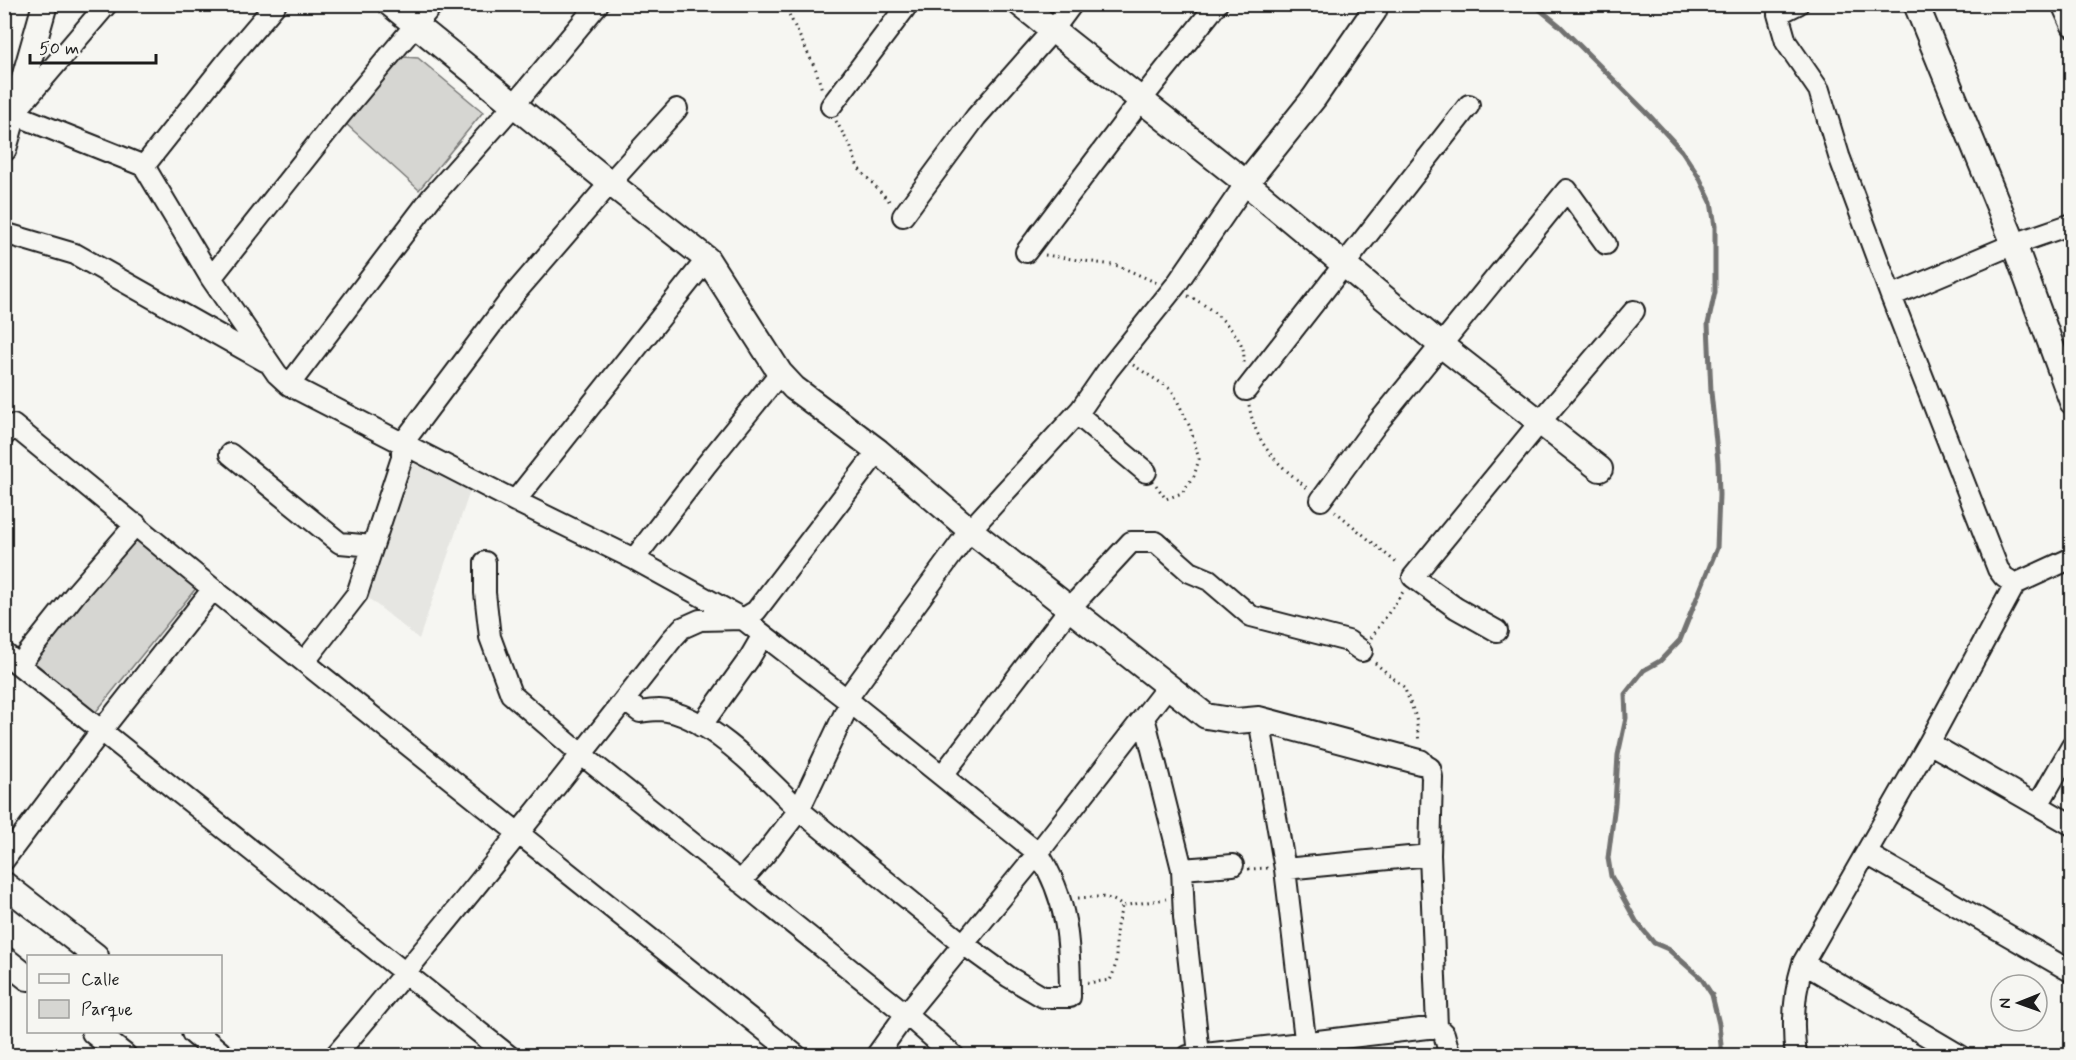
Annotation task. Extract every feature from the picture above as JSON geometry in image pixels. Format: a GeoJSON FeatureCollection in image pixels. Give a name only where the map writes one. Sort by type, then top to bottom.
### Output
{"type":"FeatureCollection","features":[{"type":"Feature","properties":{"kind":"street"},"geometry":{"type":"LineString","coordinates":[[4,149],[9,112],[45,4]]}},
{"type":"Feature","properties":{"kind":"street"},"geometry":{"type":"LineString","coordinates":[[9,112],[107,4]]}},
{"type":"Feature","properties":{"kind":"street"},"geometry":{"type":"LineString","coordinates":[[144,166],[276,4]]}},
{"type":"Feature","properties":{"kind":"street"},"geometry":{"type":"LineString","coordinates":[[390,4],[707,259],[780,373],[794,388],[878,451],[970,530],[1206,716],[1237,721],[1258,719],[1420,762],[1430,768],[1432,777],[1430,855],[1437,1027],[1444,1034],[1450,1056]]}},
{"type":"Feature","properties":{"kind":"street"},"geometry":{"type":"LineString","coordinates":[[211,278],[340,115],[433,4]]}},
{"type":"Feature","properties":{"kind":"street"},"geometry":{"type":"LineString","coordinates":[[289,385],[431,198],[514,105],[598,4]]}},
{"type":"Feature","properties":{"kind":"street"},"geometry":{"type":"LineString","coordinates":[[831,106],[908,4]]}},
{"type":"Feature","properties":{"kind":"street"},"geometry":{"type":"LineString","coordinates":[[1020,4],[1246,183],[1440,345],[1599,469]]}},
{"type":"Feature","properties":{"kind":"street"},"geometry":{"type":"LineString","coordinates":[[903,216],[976,117],[1052,31],[1072,4]]}},
{"type":"Feature","properties":{"kind":"street"},"geometry":{"type":"LineString","coordinates":[[1026,252],[1217,4]]}},
{"type":"Feature","properties":{"kind":"street"},"geometry":{"type":"LineString","coordinates":[[1798,4],[1778,14],[1786,42],[1819,90],[1839,156],[1891,296],[1998,569],[2004,577],[2015,584]]}},
{"type":"Feature","properties":{"kind":"street"},"geometry":{"type":"LineString","coordinates":[[1916,4],[2014,244],[2072,402]]}},
{"type":"Feature","properties":{"kind":"street"},"geometry":{"type":"LineString","coordinates":[[2062,4],[2072,26]]}},
{"type":"Feature","properties":{"kind":"street"},"geometry":{"type":"LineString","coordinates":[[740,882],[799,810],[850,702],[851,693],[970,530],[1077,414],[1176,285],[1246,183],[1314,98],[1371,7]]}},
{"type":"Feature","properties":{"kind":"street"},"geometry":{"type":"LineString","coordinates":[[1246,390],[1469,105]]}},
{"type":"Feature","properties":{"kind":"street"},"geometry":{"type":"LineString","coordinates":[[305,661],[357,594],[402,458],[402,444],[516,292],[677,109]]}},
{"type":"Feature","properties":{"kind":"street"},"geometry":{"type":"LineString","coordinates":[[9,112],[144,166],[211,278],[277,374],[289,385],[514,501],[634,559],[743,619],[1038,853],[1047,866],[1061,899],[1070,950],[1070,997],[1043,997],[1009,977],[962,943],[799,810],[744,755],[701,726],[678,715],[660,710],[640,712],[624,700]]}},
{"type":"Feature","properties":{"kind":"street"},"geometry":{"type":"LineString","coordinates":[[1322,500],[1376,425],[1567,190],[1606,244]]}},
{"type":"Feature","properties":{"kind":"street"},"geometry":{"type":"LineString","coordinates":[[1891,296],[2014,244],[2072,224]]}},
{"type":"Feature","properties":{"kind":"street"},"geometry":{"type":"LineString","coordinates":[[4,233],[75,254],[270,364]]}},
{"type":"Feature","properties":{"kind":"street"},"geometry":{"type":"LineString","coordinates":[[514,501],[707,259]]}},
{"type":"Feature","properties":{"kind":"street"},"geometry":{"type":"LineString","coordinates":[[1497,631],[1456,608],[1413,577],[1634,311]]}},
{"type":"Feature","properties":{"kind":"street"},"geometry":{"type":"LineString","coordinates":[[634,559],[780,373]]}},
{"type":"Feature","properties":{"kind":"street"},"geometry":{"type":"LineString","coordinates":[[1077,414],[1146,472]]}},
{"type":"Feature","properties":{"kind":"street"},"geometry":{"type":"LineString","coordinates":[[4,436],[13,424],[213,589],[797,1056]]}},
{"type":"Feature","properties":{"kind":"street"},"geometry":{"type":"LineString","coordinates":[[335,1056],[519,833],[682,628],[700,620],[743,619],[756,611],[878,451]]}},
{"type":"Feature","properties":{"kind":"street"},"geometry":{"type":"LineString","coordinates":[[230,454],[340,543],[373,546]]}},
{"type":"Feature","properties":{"kind":"street"},"geometry":{"type":"LineString","coordinates":[[136,524],[77,592],[12,659],[509,1056]]}},
{"type":"Feature","properties":{"kind":"street"},"geometry":{"type":"LineString","coordinates":[[942,776],[1070,609],[1131,542],[1156,542],[1190,572],[1209,580],[1251,615],[1348,641],[1362,651]]}},
{"type":"Feature","properties":{"kind":"street"},"geometry":{"type":"LineString","coordinates":[[1796,1056],[1793,1035],[1798,981],[1803,963],[1867,854],[2015,584],[2072,558]]}},
{"type":"Feature","properties":{"kind":"street"},"geometry":{"type":"LineString","coordinates":[[485,561],[485,593],[490,637],[511,694],[582,755],[906,1014],[954,1056]]}},
{"type":"Feature","properties":{"kind":"street"},"geometry":{"type":"LineString","coordinates":[[4,860],[101,731],[213,589]]}},
{"type":"Feature","properties":{"kind":"street"},"geometry":{"type":"LineString","coordinates":[[701,726],[749,659],[763,635]]}},
{"type":"Feature","properties":{"kind":"street"},"geometry":{"type":"LineString","coordinates":[[876,1056],[962,943],[1038,853],[1168,686]]}},
{"type":"Feature","properties":{"kind":"street"},"geometry":{"type":"LineString","coordinates":[[1144,717],[1182,869],[1194,1055],[1305,1049],[1437,1027]]}},
{"type":"Feature","properties":{"kind":"street"},"geometry":{"type":"LineString","coordinates":[[1258,719],[1285,869],[1305,1049]]}},
{"type":"Feature","properties":{"kind":"street"},"geometry":{"type":"LineString","coordinates":[[1929,743],[2072,825]]}},
{"type":"Feature","properties":{"kind":"street"},"geometry":{"type":"LineString","coordinates":[[2038,805],[2072,746]]}},
{"type":"Feature","properties":{"kind":"street"},"geometry":{"type":"LineString","coordinates":[[1867,854],[2072,972]]}},
{"type":"Feature","properties":{"kind":"street"},"geometry":{"type":"LineString","coordinates":[[1285,869],[1430,855]]}},
{"type":"Feature","properties":{"kind":"street"},"geometry":{"type":"LineString","coordinates":[[1182,869],[1233,865]]}},
{"type":"Feature","properties":{"kind":"street"},"geometry":{"type":"LineString","coordinates":[[4,884],[93,955]]}},
{"type":"Feature","properties":{"kind":"street"},"geometry":{"type":"LineString","coordinates":[[4,959],[27,977]]}},
{"type":"Feature","properties":{"kind":"street"},"geometry":{"type":"LineString","coordinates":[[1803,963],[1961,1056]]}},
{"type":"Feature","properties":{"kind":"street"},"geometry":{"type":"LineString","coordinates":[[95,1033],[124,1056]]}},
{"type":"Feature","properties":{"kind":"street"},"geometry":{"type":"LineString","coordinates":[[195,1033],[222,1056]]}},
{"type":"Feature","properties":{"kind":"path"},"geometry":{"type":"LineString","coordinates":[[1118,358],[1150,374],[1172,390],[1190,426],[1199,459],[1194,476],[1182,493],[1166,499]]}},
{"type":"Feature","properties":{"kind":"path"},"geometry":{"type":"LineString","coordinates":[[1413,577],[1362,651],[1404,687],[1416,717],[1420,762]]}},
{"type":"Feature","properties":{"kind":"path"},"geometry":{"type":"LineString","coordinates":[[1233,865],[1241,869],[1285,869]]}},
{"type":"Feature","properties":{"kind":"path"},"geometry":{"type":"LineString","coordinates":[[1061,899],[1104,897],[1115,899],[1122,906]]}},
{"type":"Feature","properties":{"kind":"path"},"geometry":{"type":"LineString","coordinates":[[1122,906],[1184,897]]}},
{"type":"Feature","properties":{"kind":"path"},"geometry":{"type":"LineString","coordinates":[[1070,985],[1110,980],[1114,973],[1117,955],[1117,927],[1122,906]]}},
{"type":"Feature","properties":{"kind":"shaded area"},"geometry":{"type":"Polygon","coordinates":[[[411,462],[470,491],[419,639],[367,597],[411,462]]]}},
{"type":"Feature","properties":{"kind":"green space"},"geometry":{"type":"Polygon","coordinates":[[[404,57],[418,58],[483,112],[419,190],[345,123],[404,57]]]}},
{"type":"Feature","properties":{"kind":"green space"},"geometry":{"type":"Polygon","coordinates":[[[135,536],[197,587],[95,713],[33,661],[135,536]]]}},
{"type":"Feature","properties":{"kind":"waterway"},"geometry":{"type":"LineString","coordinates":[[1528,4],[1538,8],[1560,26],[1648,114],[1682,151],[1699,177],[1711,202],[1715,226],[1715,292],[1708,324],[1711,392],[1718,462],[1717,548],[1680,640],[1660,661],[1644,670],[1625,694],[1626,718],[1618,755],[1608,858],[1611,876],[1636,921],[1654,943],[1668,949],[1701,978],[1712,995],[1719,1024],[1722,1056]]}}]}
